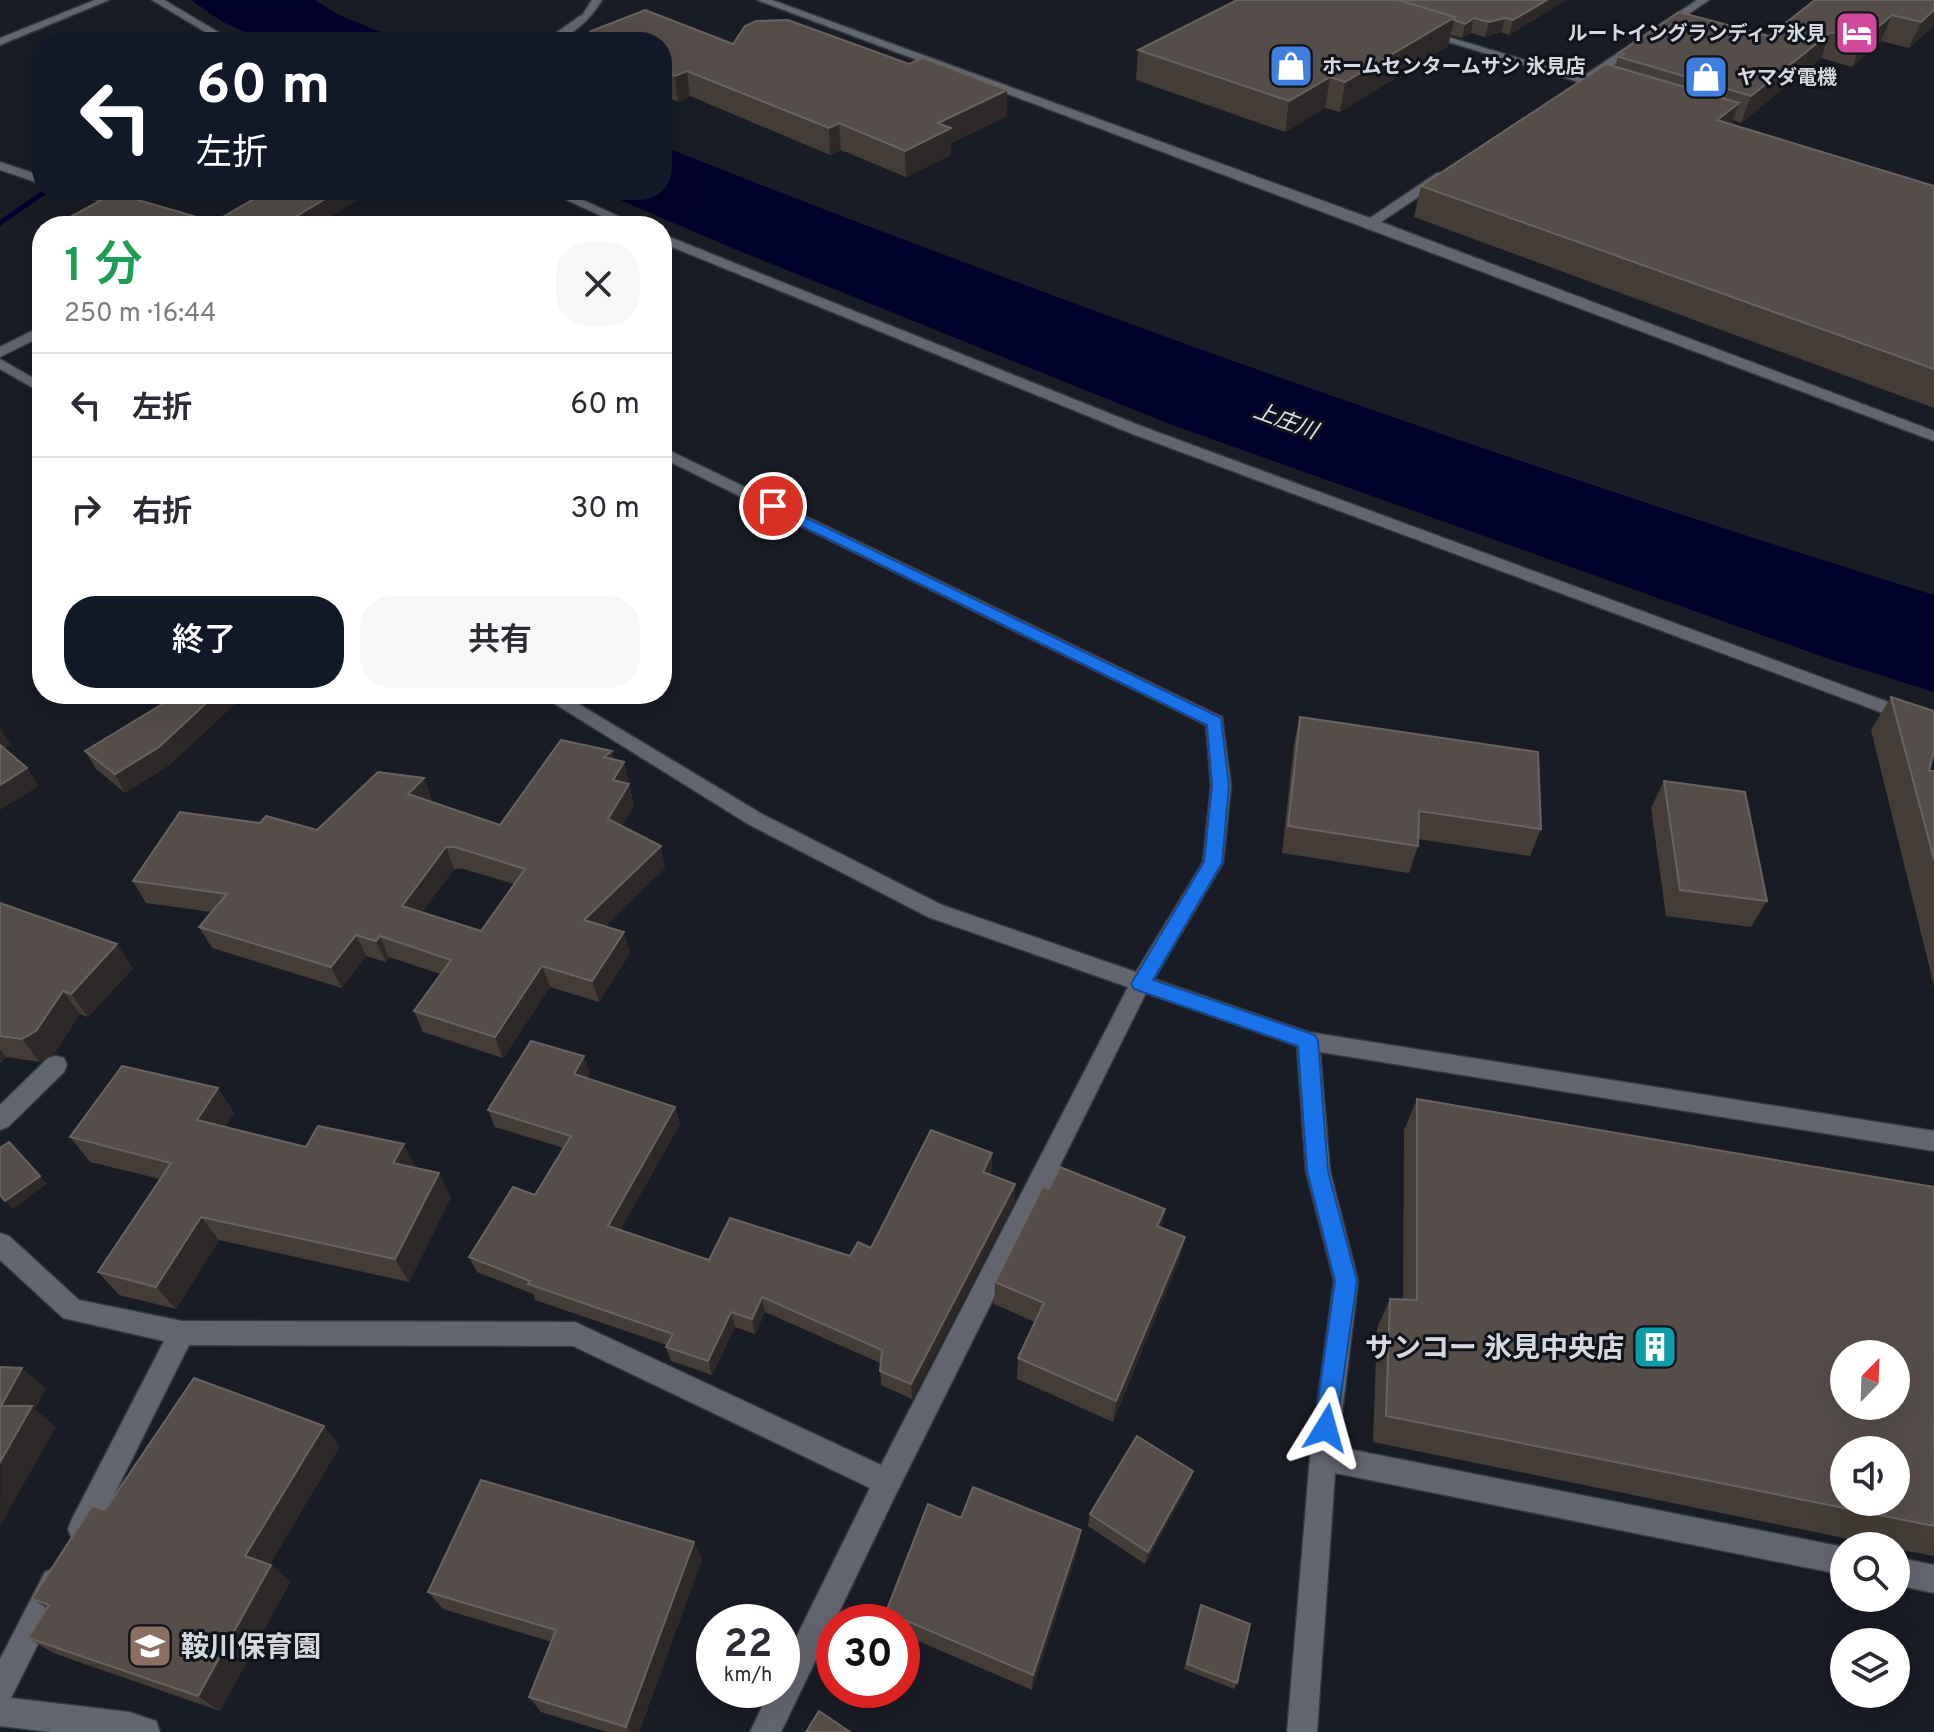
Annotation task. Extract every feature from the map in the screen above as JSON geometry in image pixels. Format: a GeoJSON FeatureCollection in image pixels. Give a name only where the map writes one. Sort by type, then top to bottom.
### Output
{"type":"FeatureCollection","features":[{"type":"Feature","properties":{"kind":"street"},"geometry":{"type":"LineString","coordinates":[[0,42],[104,0]]}},
{"type":"Feature","properties":{"kind":"street"},"geometry":{"type":"LineString","coordinates":[[157,0],[213,32]]}},
{"type":"Feature","properties":{"kind":"street"},"geometry":{"type":"LineString","coordinates":[[563,32],[587,16],[597,0]]}},
{"type":"Feature","properties":{"kind":"street"},"geometry":{"type":"LineString","coordinates":[[762,0],[1371,223],[1934,436]]}},
{"type":"Feature","properties":{"kind":"street"},"geometry":{"type":"LineString","coordinates":[[1570,89],[1704,0]]}},
{"type":"Feature","properties":{"kind":"street"},"geometry":{"type":"LineString","coordinates":[[1418,31],[1614,90]]}},
{"type":"Feature","properties":{"kind":"street"},"geometry":{"type":"LineString","coordinates":[[0,166],[32,177]]}},
{"type":"Feature","properties":{"kind":"street"},"geometry":{"type":"LineString","coordinates":[[1371,223],[1451,170]]}},
{"type":"Feature","properties":{"kind":"street"},"geometry":{"type":"LineString","coordinates":[[107,200],[147,212]]}},
{"type":"Feature","properties":{"kind":"street"},"geometry":{"type":"LineString","coordinates":[[574,200],[611,216]]}},
{"type":"Feature","properties":{"kind":"street"},"geometry":{"type":"LineString","coordinates":[[672,242],[809,301],[1257,474],[1934,726]]}},
{"type":"Feature","properties":{"kind":"street"},"geometry":{"type":"LineString","coordinates":[[0,353],[32,335]]}},
{"type":"Feature","properties":{"kind":"street"},"geometry":{"type":"LineString","coordinates":[[0,363],[32,383]]}},
{"type":"Feature","properties":{"kind":"street"},"geometry":{"type":"LineString","coordinates":[[672,457],[1215,722],[1221,786],[1213,863],[1140,984],[887,1482],[765,1732]]}},
{"type":"Feature","properties":{"kind":"street"},"geometry":{"type":"LineString","coordinates":[[565,704],[755,819],[935,911],[1308,1041],[1934,1141]]}},
{"type":"Feature","properties":{"kind":"street"},"geometry":{"type":"LineString","coordinates":[[1302,1732],[1323,1457],[1346,1281],[1318,1171],[1308,1041]]}},
{"type":"Feature","properties":{"kind":"street"},"geometry":{"type":"LineString","coordinates":[[0,1120],[56,1065]]}},
{"type":"Feature","properties":{"kind":"street"},"geometry":{"type":"LineString","coordinates":[[0,1244],[72,1310],[182,1333],[575,1334],[887,1482]]}},
{"type":"Feature","properties":{"kind":"street"},"geometry":{"type":"LineString","coordinates":[[0,1689],[182,1333]]}},
{"type":"Feature","properties":{"kind":"street"},"geometry":{"type":"LineString","coordinates":[[1323,1457],[1830,1558]]}},
{"type":"Feature","properties":{"kind":"street"},"geometry":{"type":"LineString","coordinates":[[1910,1574],[1934,1579]]}},
{"type":"Feature","properties":{"kind":"street"},"geometry":{"type":"LineString","coordinates":[[0,1711],[129,1727],[145,1732]]}},
{"type":"Feature","properties":{"kind":"water"},"geometry":{"type":"Polygon","coordinates":[[[191,0],[315,0],[339,15],[380,32],[245,32],[221,21],[191,0]]]}},
{"type":"Feature","properties":{"kind":"water","name":"上庄川"},"geometry":{"type":"Polygon","coordinates":[[[672,150],[1135,326],[1613,492],[1934,595],[1934,692],[1832,660],[1167,423],[732,248],[672,222],[672,216],[658,216],[620,200],[672,200],[672,150]]]}},
{"type":"Feature","properties":{"kind":"building"},"geometry":{"type":"Polygon","coordinates":[[[1237,0],[1398,0],[1455,17],[1345,82],[1330,77],[1289,101],[1138,50],[1237,0]]]}},
{"type":"Feature","properties":{"kind":"building"},"geometry":{"type":"Polygon","coordinates":[[[1398,0],[1547,0],[1513,20],[1505,18],[1489,22],[1474,18],[1465,24],[1454,20],[1455,17],[1398,0]]]}},
{"type":"Feature","properties":{"kind":"building"},"geometry":{"type":"Polygon","coordinates":[[[1815,0],[1934,0],[1934,10],[1921,22],[1892,15],[1863,40],[1831,32],[1751,96],[1619,57],[1624,54],[1619,53],[1679,12],[1769,36],[1815,0]]]}},
{"type":"Feature","properties":{"kind":"building"},"geometry":{"type":"Polygon","coordinates":[[[645,10],[733,44],[745,26],[756,21],[788,20],[909,64],[923,58],[1007,90],[938,123],[951,128],[905,151],[839,123],[829,128],[687,71],[672,75],[672,32],[591,31],[645,10]]]}},
{"type":"Feature","properties":{"kind":"building"},"geometry":{"type":"Polygon","coordinates":[[[1606,64],[1739,103],[1717,120],[1934,186],[1934,369],[1421,186],[1606,64]]]}},
{"type":"Feature","properties":{"kind":"building"},"geometry":{"type":"Polygon","coordinates":[[[101,200],[138,200],[193,216],[72,216],[101,200]]]}},
{"type":"Feature","properties":{"kind":"building"},"geometry":{"type":"Polygon","coordinates":[[[252,200],[323,200],[297,216],[224,216],[252,200]]]}},
{"type":"Feature","properties":{"kind":"building"},"geometry":{"type":"Polygon","coordinates":[[[1891,697],[1934,711],[1934,751],[1929,771],[1934,771],[1934,859],[1891,697]]]}},
{"type":"Feature","properties":{"kind":"building"},"geometry":{"type":"Polygon","coordinates":[[[163,704],[205,704],[159,747],[115,774],[85,751],[163,704]]]}},
{"type":"Feature","properties":{"kind":"building"},"geometry":{"type":"Polygon","coordinates":[[[1300,717],[1538,752],[1541,829],[1419,811],[1418,846],[1288,826],[1300,717]]]}},
{"type":"Feature","properties":{"kind":"building"},"geometry":{"type":"Polygon","coordinates":[[[561,740],[612,751],[604,757],[624,762],[613,780],[629,784],[608,819],[661,846],[584,920],[624,932],[592,981],[542,966],[495,1037],[414,1011],[451,960],[380,936],[376,941],[356,935],[331,967],[199,927],[227,894],[133,881],[180,812],[260,823],[266,816],[317,830],[378,772],[424,778],[408,794],[500,825],[561,740]],[[446,847],[402,906],[481,931],[525,869],[455,847],[446,847]]]}},
{"type":"Feature","properties":{"kind":"building"},"geometry":{"type":"Polygon","coordinates":[[[0,745],[27,768],[0,785],[0,745]]]}},
{"type":"Feature","properties":{"kind":"building"},"geometry":{"type":"Polygon","coordinates":[[[1664,781],[1745,792],[1767,901],[1680,890],[1664,781]]]}},
{"type":"Feature","properties":{"kind":"building"},"geometry":{"type":"Polygon","coordinates":[[[0,903],[117,944],[71,994],[63,991],[36,1031],[22,1039],[0,1036],[0,903]]]}},
{"type":"Feature","properties":{"kind":"building"},"geometry":{"type":"Polygon","coordinates":[[[531,1041],[584,1056],[574,1074],[675,1107],[608,1226],[709,1260],[730,1218],[850,1256],[858,1242],[871,1248],[931,1130],[992,1153],[983,1172],[1015,1184],[911,1384],[880,1371],[882,1350],[762,1297],[752,1319],[731,1312],[708,1361],[666,1347],[673,1334],[528,1284],[530,1281],[469,1257],[513,1187],[535,1195],[571,1136],[488,1110],[531,1041]]]}},
{"type":"Feature","properties":{"kind":"building"},"geometry":{"type":"Polygon","coordinates":[[[122,1066],[218,1088],[197,1120],[306,1147],[318,1126],[404,1144],[393,1163],[439,1173],[395,1259],[201,1217],[156,1287],[98,1272],[171,1163],[70,1137],[122,1066]]]}},
{"type":"Feature","properties":{"kind":"building","name":"サンコー 氷見中央店"},"geometry":{"type":"Polygon","coordinates":[[[1417,1099],[1934,1187],[1934,1526],[1884,1516],[1910,1516],[1910,1436],[1830,1436],[1830,1505],[1386,1416],[1390,1299],[1417,1300],[1417,1099]]]}},
{"type":"Feature","properties":{"kind":"building"},"geometry":{"type":"Polygon","coordinates":[[[9,1142],[40,1176],[5,1201],[0,1195],[0,1148],[9,1142]]]}},
{"type":"Feature","properties":{"kind":"building"},"geometry":{"type":"Polygon","coordinates":[[[1060,1167],[1165,1209],[1157,1226],[1185,1237],[1116,1401],[1018,1358],[1044,1303],[995,1282],[1043,1186],[1049,1189],[1060,1167]]]}},
{"type":"Feature","properties":{"kind":"building"},"geometry":{"type":"Polygon","coordinates":[[[0,1367],[22,1368],[1,1406],[32,1406],[0,1462],[0,1367]]]}},
{"type":"Feature","properties":{"kind":"building"},"geometry":{"type":"Polygon","coordinates":[[[194,1378],[324,1426],[245,1556],[271,1565],[198,1696],[28,1638],[49,1605],[32,1599],[92,1506],[105,1510],[194,1378]]]}},
{"type":"Feature","properties":{"kind":"building"},"geometry":{"type":"Polygon","coordinates":[[[1137,1436],[1193,1471],[1148,1552],[1090,1514],[1137,1436]]]}},
{"type":"Feature","properties":{"kind":"building"},"geometry":{"type":"Polygon","coordinates":[[[481,1480],[694,1542],[626,1727],[529,1697],[556,1630],[428,1592],[481,1480]]]}},
{"type":"Feature","properties":{"kind":"building"},"geometry":{"type":"Polygon","coordinates":[[[973,1487],[1081,1530],[1033,1675],[920,1627],[920,1604],[889,1604],[928,1504],[961,1518],[973,1487]]]}},
{"type":"Feature","properties":{"kind":"building"},"geometry":{"type":"Polygon","coordinates":[[[1201,1605],[1250,1624],[1237,1683],[1187,1664],[1201,1605]]]}},
{"type":"Feature","properties":{"kind":"building"},"geometry":{"type":"Polygon","coordinates":[[[819,1711],[850,1732],[806,1732],[819,1711]]]}},
{"type":"Feature","properties":{"kind":"waterway"},"geometry":{"type":"LineString","coordinates":[[0,224],[34,200]]}},
{"type":"Feature","properties":{"kind":"place","name":"ルートイングランディア氷見"},"geometry":{"type":"Point","coordinates":[1857,33]}},
{"type":"Feature","properties":{"kind":"place","name":"ホームセンタームサシ 氷見店"},"geometry":{"type":"Point","coordinates":[1291,66]}},
{"type":"Feature","properties":{"kind":"place","name":"ヤマダ電機"},"geometry":{"type":"Point","coordinates":[1706,77]}},
{"type":"Feature","properties":{"kind":"place","name":"サンコー 氷見中央店"},"geometry":{"type":"Point","coordinates":[1655,1347]}},
{"type":"Feature","properties":{"kind":"place","name":"鞍川保育園"},"geometry":{"type":"Point","coordinates":[150,1646]}},
{"type":"Feature","properties":{"kind":"route"},"geometry":{"type":"LineString","coordinates":[[773,506],[1215,722],[1221,786],[1213,863],[1140,984],[1308,1041],[1318,1171],[1346,1281],[1326,1428]]}}]}
